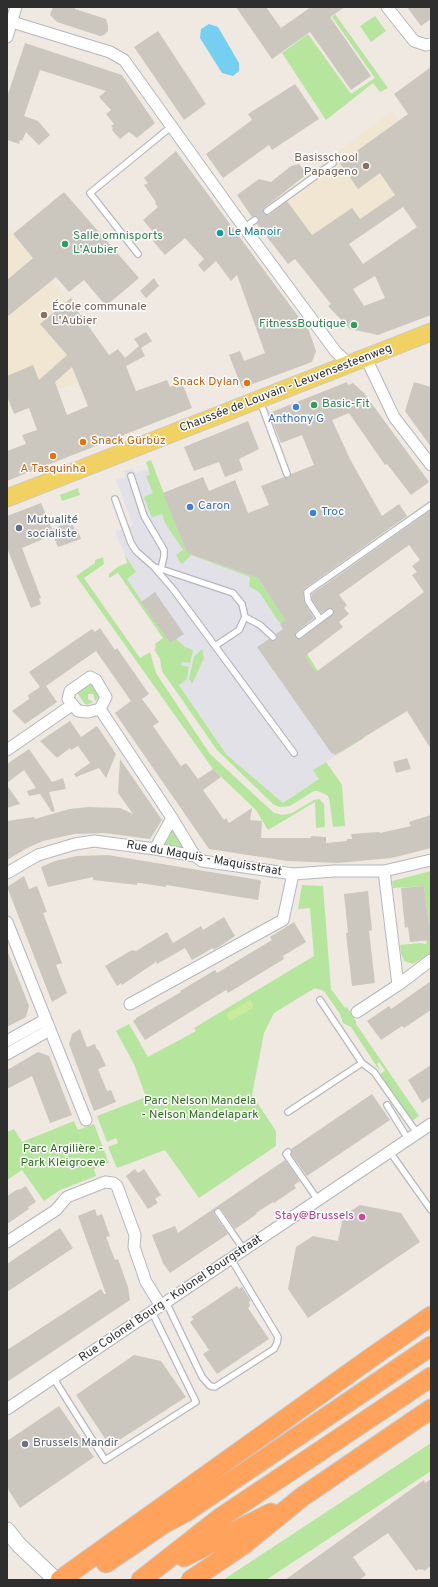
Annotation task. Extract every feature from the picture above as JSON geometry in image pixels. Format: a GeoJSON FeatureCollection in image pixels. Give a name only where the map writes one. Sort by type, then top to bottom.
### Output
{"type":"FeatureCollection","features":[{"type":"Feature","properties":{"kind":"highway"},"geometry":{"type":"LineString","coordinates":[[85,1572],[372,1357],[431,1316]]}},
{"type":"Feature","properties":{"kind":"highway"},"geometry":{"type":"LineString","coordinates":[[60,1580],[85,1572],[186,1512],[431,1346]]}},
{"type":"Feature","properties":{"kind":"highway"},"geometry":{"type":"LineString","coordinates":[[144,1578],[220,1518],[431,1377]]}},
{"type":"Feature","properties":{"kind":"highway"},"geometry":{"type":"LineString","coordinates":[[191,1580],[243,1545],[302,1497],[431,1409]]}},
{"type":"Feature","properties":{"kind":"highway"},"geometry":{"type":"LineString","coordinates":[[144,1578],[302,1497]]}},
{"type":"Feature","properties":{"kind":"main road","name":"Chaussée de Louvain - Leuvensesteenweg"},"geometry":{"type":"LineString","coordinates":[[7,498],[431,332]]}},
{"type":"Feature","properties":{"kind":"street"},"geometry":{"type":"LineString","coordinates":[[7,36],[16,7]]}},
{"type":"Feature","properties":{"kind":"street"},"geometry":{"type":"LineString","coordinates":[[387,7],[414,41],[426,45],[431,44]]}},
{"type":"Feature","properties":{"kind":"street"},"geometry":{"type":"LineString","coordinates":[[12,22],[110,52],[124,60],[336,352],[349,364]]}},
{"type":"Feature","properties":{"kind":"street"},"geometry":{"type":"LineString","coordinates":[[366,358],[394,417],[431,465]]}},
{"type":"Feature","properties":{"kind":"street"},"geometry":{"type":"LineString","coordinates":[[90,677],[96,680],[106,697],[100,710],[88,712],[78,711],[68,699],[70,691],[90,677]]}},
{"type":"Feature","properties":{"kind":"street"},"geometry":{"type":"LineString","coordinates":[[7,750],[72,705]]}},
{"type":"Feature","properties":{"kind":"street"},"geometry":{"type":"LineString","coordinates":[[100,710],[172,818],[195,856]]}},
{"type":"Feature","properties":{"kind":"street"},"geometry":{"type":"LineString","coordinates":[[155,849],[172,818]]}},
{"type":"Feature","properties":{"kind":"street","name":"Rue du Maquis - Maquisstraat"},"geometry":{"type":"LineString","coordinates":[[7,873],[38,855],[75,844],[94,841],[155,849],[195,856],[202,861],[292,874],[334,871],[384,871],[431,860]]}},
{"type":"Feature","properties":{"kind":"street"},"geometry":{"type":"LineString","coordinates":[[384,871],[398,984]]}},
{"type":"Feature","properties":{"kind":"street"},"geometry":{"type":"LineString","coordinates":[[130,1004],[283,920],[292,874]]}},
{"type":"Feature","properties":{"kind":"street"},"geometry":{"type":"LineString","coordinates":[[7,922],[86,1120]]}},
{"type":"Feature","properties":{"kind":"street"},"geometry":{"type":"LineString","coordinates":[[357,1012],[431,960]]}},
{"type":"Feature","properties":{"kind":"street"},"geometry":{"type":"LineString","coordinates":[[7,1041],[40,1022],[48,1025]]}},
{"type":"Feature","properties":{"kind":"street"},"geometry":{"type":"LineString","coordinates":[[7,1054],[46,1032],[48,1025]]}},
{"type":"Feature","properties":{"kind":"street","name":"Rue Colonel Bourg - Kolonel Bourgstraat"},"geometry":{"type":"LineString","coordinates":[[8,1407],[54,1378],[431,1124]]}},
{"type":"Feature","properties":{"kind":"street"},"geometry":{"type":"LineString","coordinates":[[7,1242],[56,1210],[67,1197],[105,1182],[113,1182],[117,1186],[135,1235],[134,1247],[146,1282],[160,1307]]}},
{"type":"Feature","properties":{"kind":"street"},"geometry":{"type":"LineString","coordinates":[[7,1530],[19,1545],[56,1580]]}},
{"type":"Feature","properties":{"kind":"lane"},"geometry":{"type":"LineString","coordinates":[[138,254],[90,193],[172,126]]}},
{"type":"Feature","properties":{"kind":"lane"},"geometry":{"type":"LineString","coordinates":[[267,211],[333,163]]}},
{"type":"Feature","properties":{"kind":"lane"},"geometry":{"type":"LineString","coordinates":[[245,227],[255,220]]}},
{"type":"Feature","properties":{"kind":"lane"},"geometry":{"type":"LineString","coordinates":[[259,399],[287,474]]}},
{"type":"Feature","properties":{"kind":"lane"},"geometry":{"type":"LineString","coordinates":[[131,476],[144,516],[164,550],[161,569]]}},
{"type":"Feature","properties":{"kind":"lane"},"geometry":{"type":"LineString","coordinates":[[115,499],[131,543],[136,552],[153,566],[173,589],[294,753]]}},
{"type":"Feature","properties":{"kind":"lane"},"geometry":{"type":"LineString","coordinates":[[320,619],[308,601],[307,592],[431,505]]}},
{"type":"Feature","properties":{"kind":"lane"},"geometry":{"type":"LineString","coordinates":[[153,566],[233,593],[242,604],[245,617],[239,630],[215,646]]}},
{"type":"Feature","properties":{"kind":"lane"},"geometry":{"type":"LineString","coordinates":[[299,634],[330,612]]}},
{"type":"Feature","properties":{"kind":"lane"},"geometry":{"type":"LineString","coordinates":[[245,617],[260,625],[273,637]]}},
{"type":"Feature","properties":{"kind":"lane"},"geometry":{"type":"LineString","coordinates":[[320,1000],[362,1063],[374,1072],[413,1136]]}},
{"type":"Feature","properties":{"kind":"lane"},"geometry":{"type":"LineString","coordinates":[[288,1112],[362,1063]]}},
{"type":"Feature","properties":{"kind":"lane"},"geometry":{"type":"LineString","coordinates":[[387,1105],[413,1136]]}},
{"type":"Feature","properties":{"kind":"lane"},"geometry":{"type":"LineString","coordinates":[[288,1152],[286,1154],[319,1200]]}},
{"type":"Feature","properties":{"kind":"lane"},"geometry":{"type":"LineString","coordinates":[[390,1152],[431,1210]]}},
{"type":"Feature","properties":{"kind":"lane"},"geometry":{"type":"LineString","coordinates":[[218,1212],[244,1250]]}},
{"type":"Feature","properties":{"kind":"lane"},"geometry":{"type":"LineString","coordinates":[[160,1307],[202,1377],[210,1386],[215,1387],[274,1349],[278,1337],[231,1259]]}},
{"type":"Feature","properties":{"kind":"lane"},"geometry":{"type":"LineString","coordinates":[[54,1378],[105,1460],[196,1402],[160,1307]]}},
{"type":"Feature","properties":{"kind":"shaded area","name":"Basisschool Papageno"},"geometry":{"type":"Polygon","coordinates":[[[392,111],[425,159],[388,184],[395,195],[360,219],[352,209],[312,235],[288,202],[270,215],[267,211],[255,220],[252,216],[392,111]]]}},
{"type":"Feature","properties":{"kind":"shaded area","name":"École communale L'Aubier"},"geometry":{"type":"Polygon","coordinates":[[[7,227],[68,300],[73,296],[77,301],[75,303],[79,308],[77,309],[79,382],[7,410],[7,227]]]}},
{"type":"Feature","properties":{"kind":"shaded area"},"geometry":{"type":"Polygon","coordinates":[[[153,467],[187,553],[258,578],[318,671],[364,738],[313,770],[320,779],[283,803],[226,754],[157,651],[170,643],[127,579],[136,572],[125,555],[115,532],[133,525],[116,480],[126,477],[124,471],[133,468],[135,473],[153,467]]]}},
{"type":"Feature","properties":{"kind":"green space"},"geometry":{"type":"Polygon","coordinates":[[[335,14],[388,88],[380,92],[373,83],[326,120],[282,53],[308,34],[351,94],[375,78],[332,17],[335,14]]]}},
{"type":"Feature","properties":{"kind":"green space"},"geometry":{"type":"Polygon","coordinates":[[[375,16],[386,31],[371,42],[360,26],[375,16]]]}},
{"type":"Feature","properties":{"kind":"green space"},"geometry":{"type":"Polygon","coordinates":[[[151,460],[187,553],[258,578],[318,671],[332,688],[364,738],[335,756],[349,746],[360,734],[285,628],[285,621],[281,623],[278,621],[260,593],[249,586],[250,577],[191,555],[182,564],[180,562],[176,555],[183,550],[165,523],[162,514],[153,517],[151,516],[144,497],[153,493],[146,476],[150,474],[146,462],[151,460]]]}},
{"type":"Feature","properties":{"kind":"green space"},"geometry":{"type":"Polygon","coordinates":[[[78,488],[80,495],[62,501],[60,495],[78,488]]]}},
{"type":"Feature","properties":{"kind":"green space"},"geometry":{"type":"Polygon","coordinates":[[[125,555],[136,572],[127,579],[170,643],[176,639],[185,647],[193,650],[190,663],[182,662],[181,665],[189,667],[187,679],[179,685],[226,754],[283,803],[319,779],[313,770],[326,762],[342,785],[345,826],[333,827],[329,798],[327,795],[318,791],[314,791],[290,806],[279,807],[273,804],[217,750],[162,671],[160,659],[154,649],[156,648],[155,644],[163,638],[118,573],[109,578],[109,574],[119,566],[127,563],[125,555]]]}},
{"type":"Feature","properties":{"kind":"green space"},"geometry":{"type":"Polygon","coordinates":[[[103,557],[104,564],[84,578],[140,658],[150,652],[156,673],[210,754],[274,813],[283,815],[292,813],[314,800],[319,799],[324,804],[325,827],[316,828],[315,802],[268,830],[256,810],[213,769],[76,576],[95,563],[95,560],[103,557]]]}},
{"type":"Feature","properties":{"kind":"green space"},"geometry":{"type":"Polygon","coordinates":[[[202,649],[204,658],[192,684],[189,679],[194,657],[202,649]]]}},
{"type":"Feature","properties":{"kind":"green space"},"geometry":{"type":"Polygon","coordinates":[[[92,683],[100,696],[95,701],[93,694],[88,694],[88,699],[93,702],[87,705],[78,694],[78,691],[92,683]]]}},
{"type":"Feature","properties":{"kind":"green space"},"geometry":{"type":"Polygon","coordinates":[[[172,831],[179,832],[186,842],[181,851],[169,849],[165,845],[172,831]]]}},
{"type":"Feature","properties":{"kind":"green space"},"geometry":{"type":"Polygon","coordinates":[[[431,871],[431,924],[429,925],[424,886],[393,888],[392,881],[431,871]]]}},
{"type":"Feature","properties":{"kind":"green space","name":"Parc Nelson Mandela - Nelson Mandelapark"},"geometry":{"type":"Polygon","coordinates":[[[302,885],[323,886],[331,989],[345,1008],[347,1007],[356,1021],[356,1024],[419,1116],[412,1121],[380,1074],[385,1071],[379,1062],[377,1064],[380,1069],[379,1070],[351,1027],[343,1023],[340,1014],[324,991],[315,988],[274,1013],[264,1033],[252,1095],[276,1131],[276,1146],[199,1198],[165,1150],[117,1168],[108,1147],[118,1143],[117,1140],[116,1138],[107,1142],[97,1116],[146,1097],[134,1064],[116,1031],[129,1024],[148,1057],[196,1031],[194,1028],[314,956],[310,908],[298,909],[302,885]]]}},
{"type":"Feature","properties":{"kind":"green space"},"geometry":{"type":"Polygon","coordinates":[[[427,940],[431,940],[431,953],[413,964],[404,961],[400,945],[420,943],[426,944],[427,940]]]}},
{"type":"Feature","properties":{"kind":"green space"},"geometry":{"type":"Polygon","coordinates":[[[250,1000],[254,1007],[230,1021],[226,1014],[250,1000]]]}},
{"type":"Feature","properties":{"kind":"green space","name":"Parc Argilière - Park Kleigroeve"},"geometry":{"type":"Polygon","coordinates":[[[74,1121],[78,1130],[94,1124],[109,1163],[94,1169],[96,1176],[60,1190],[44,1201],[22,1170],[7,1180],[7,1132],[14,1129],[22,1142],[74,1121]]]}},
{"type":"Feature","properties":{"kind":"green space"},"geometry":{"type":"Polygon","coordinates":[[[431,1443],[431,1471],[266,1580],[223,1580],[431,1443]]]}},
{"type":"Feature","properties":{"kind":"water"},"geometry":{"type":"Polygon","coordinates":[[[209,24],[218,27],[239,63],[239,71],[233,76],[222,73],[200,38],[201,29],[209,24]]]}},
{"type":"Feature","properties":{"kind":"building"},"geometry":{"type":"Polygon","coordinates":[[[53,7],[75,7],[75,9],[106,19],[108,31],[104,35],[100,36],[57,22],[50,15],[53,7]]]}},
{"type":"Feature","properties":{"kind":"building"},"geometry":{"type":"Polygon","coordinates":[[[236,7],[266,7],[281,28],[311,7],[345,7],[330,17],[371,76],[351,90],[310,32],[272,59],[236,7]]]}},
{"type":"Feature","properties":{"kind":"building"},"geometry":{"type":"Polygon","coordinates":[[[407,7],[431,7],[431,19],[421,26],[407,7]]]}},
{"type":"Feature","properties":{"kind":"building"},"geometry":{"type":"Polygon","coordinates":[[[158,31],[206,104],[184,120],[134,47],[158,31]]]}},
{"type":"Feature","properties":{"kind":"building"},"geometry":{"type":"Polygon","coordinates":[[[25,43],[122,75],[155,123],[137,138],[129,132],[120,139],[112,130],[113,128],[111,126],[114,124],[106,114],[111,110],[99,97],[106,91],[40,70],[24,116],[38,121],[50,135],[39,145],[26,132],[19,144],[7,140],[7,97],[25,43]]]}},
{"type":"Feature","properties":{"kind":"building"},"geometry":{"type":"Polygon","coordinates":[[[431,67],[431,315],[378,335],[350,329],[328,306],[331,304],[295,259],[288,264],[257,224],[259,220],[258,217],[252,217],[237,195],[259,179],[271,182],[291,166],[299,164],[307,174],[264,208],[264,214],[269,215],[287,201],[312,235],[352,208],[360,219],[395,195],[380,173],[358,189],[340,163],[408,114],[394,94],[431,67]],[[403,207],[349,244],[363,264],[417,227],[403,207]],[[375,276],[353,289],[364,306],[385,298],[375,276]]]}},
{"type":"Feature","properties":{"kind":"building"},"geometry":{"type":"Polygon","coordinates":[[[295,84],[319,119],[272,150],[269,145],[223,178],[206,154],[252,120],[248,114],[295,84]]]}},
{"type":"Feature","properties":{"kind":"building"},"geometry":{"type":"Polygon","coordinates":[[[176,151],[309,331],[316,351],[312,362],[242,388],[229,355],[240,351],[244,361],[265,353],[237,275],[231,281],[216,261],[204,272],[198,265],[204,259],[185,238],[165,255],[153,241],[158,238],[143,220],[158,207],[144,185],[148,183],[144,178],[176,151]]]}},
{"type":"Feature","properties":{"kind":"building","name":"Salle omnisports L'Aubier"},"geometry":{"type":"Polygon","coordinates":[[[64,192],[139,278],[106,306],[84,280],[69,292],[56,277],[7,317],[7,280],[33,258],[13,234],[64,192]]]}},
{"type":"Feature","properties":{"kind":"building"},"geometry":{"type":"Polygon","coordinates":[[[154,278],[159,286],[146,298],[140,291],[154,278]]]}},
{"type":"Feature","properties":{"kind":"building"},"geometry":{"type":"Polygon","coordinates":[[[71,298],[79,308],[77,310],[109,355],[118,349],[125,358],[139,346],[134,339],[146,332],[152,341],[141,348],[145,356],[126,366],[136,391],[167,380],[170,387],[175,385],[176,388],[183,385],[192,408],[7,481],[7,451],[26,444],[22,435],[37,430],[29,408],[14,414],[7,396],[7,376],[33,365],[39,380],[67,355],[40,324],[71,298]],[[72,367],[55,382],[67,415],[88,406],[72,367]]]}},
{"type":"Feature","properties":{"kind":"building"},"geometry":{"type":"Polygon","coordinates":[[[347,382],[348,385],[353,383],[364,393],[429,482],[411,495],[387,464],[385,465],[349,413],[332,420],[351,461],[382,516],[399,504],[407,516],[304,589],[304,602],[314,618],[296,632],[295,636],[298,639],[302,638],[334,613],[334,610],[330,608],[321,613],[312,600],[312,594],[431,510],[431,749],[407,711],[335,755],[333,753],[332,754],[257,647],[269,639],[272,641],[276,640],[276,634],[283,629],[280,624],[285,620],[258,578],[187,553],[163,493],[203,477],[209,491],[235,480],[248,513],[269,505],[261,486],[284,477],[289,478],[291,474],[314,465],[302,435],[281,443],[269,413],[347,382]],[[409,545],[339,595],[347,605],[344,608],[349,614],[339,622],[343,627],[305,656],[316,672],[424,592],[412,575],[417,572],[412,566],[420,560],[409,545]]]}},
{"type":"Feature","properties":{"kind":"building"},"geometry":{"type":"Polygon","coordinates":[[[414,382],[431,387],[431,447],[405,411],[414,382]]]}},
{"type":"Feature","properties":{"kind":"building"},"geometry":{"type":"Polygon","coordinates":[[[248,421],[259,449],[239,459],[243,470],[225,477],[219,462],[194,471],[184,447],[248,421]]]}},
{"type":"Feature","properties":{"kind":"building"},"geometry":{"type":"Polygon","coordinates":[[[41,503],[52,529],[67,523],[69,526],[73,525],[75,530],[77,529],[81,539],[58,547],[53,535],[22,548],[41,598],[39,599],[41,604],[31,608],[7,548],[7,516],[41,503]]]}},
{"type":"Feature","properties":{"kind":"building"},"geometry":{"type":"Polygon","coordinates":[[[155,592],[184,634],[170,643],[141,602],[155,592]]]}},
{"type":"Feature","properties":{"kind":"building"},"geometry":{"type":"Polygon","coordinates":[[[100,628],[115,650],[117,648],[149,694],[142,699],[159,722],[153,726],[181,766],[186,763],[198,779],[213,769],[221,777],[203,790],[224,820],[226,818],[229,823],[252,808],[250,820],[262,821],[261,838],[311,838],[311,836],[326,837],[326,843],[347,841],[347,839],[352,839],[351,834],[380,833],[411,826],[409,822],[431,815],[431,848],[392,858],[338,863],[287,861],[209,849],[115,713],[131,701],[96,651],[46,686],[57,702],[25,724],[12,711],[29,699],[28,695],[40,687],[29,672],[92,629],[95,632],[100,628]]]}},
{"type":"Feature","properties":{"kind":"building"},"geometry":{"type":"Polygon","coordinates":[[[70,721],[81,737],[97,726],[116,754],[106,778],[99,768],[76,777],[74,774],[90,763],[78,746],[71,750],[70,748],[57,758],[40,741],[70,721]]]}},
{"type":"Feature","properties":{"kind":"building"},"geometry":{"type":"Polygon","coordinates":[[[29,749],[52,782],[63,778],[66,789],[49,792],[55,811],[52,812],[40,794],[29,796],[27,791],[36,788],[24,770],[7,783],[7,764],[29,749]]]}},
{"type":"Feature","properties":{"kind":"building"},"geometry":{"type":"Polygon","coordinates":[[[407,758],[411,769],[396,773],[393,762],[407,758]]]}},
{"type":"Feature","properties":{"kind":"building"},"geometry":{"type":"Polygon","coordinates":[[[120,759],[162,820],[150,839],[104,833],[74,834],[43,841],[27,848],[7,860],[7,821],[34,817],[35,819],[69,809],[88,807],[120,808],[133,814],[118,793],[120,759]]]}},
{"type":"Feature","properties":{"kind":"building"},"geometry":{"type":"Polygon","coordinates":[[[7,785],[20,804],[7,808],[7,785]]]}},
{"type":"Feature","properties":{"kind":"building"},"geometry":{"type":"Polygon","coordinates":[[[108,855],[259,880],[261,881],[258,900],[166,885],[166,887],[140,883],[137,883],[137,885],[93,880],[93,877],[48,887],[41,867],[55,861],[77,856],[108,855]]]}},
{"type":"Feature","properties":{"kind":"building"},"geometry":{"type":"Polygon","coordinates":[[[24,876],[29,889],[37,886],[47,912],[43,913],[62,963],[56,965],[67,993],[52,1002],[7,887],[24,876]]]}},
{"type":"Feature","properties":{"kind":"building"},"geometry":{"type":"Polygon","coordinates":[[[424,886],[429,925],[431,924],[431,940],[410,942],[408,927],[405,928],[401,888],[424,886]]]}},
{"type":"Feature","properties":{"kind":"building"},"geometry":{"type":"Polygon","coordinates":[[[368,891],[372,930],[369,931],[375,983],[352,986],[346,933],[348,933],[344,894],[368,891]]]}},
{"type":"Feature","properties":{"kind":"building"},"geometry":{"type":"Polygon","coordinates":[[[224,917],[235,936],[214,950],[213,948],[192,960],[185,948],[157,964],[156,962],[122,985],[121,983],[117,986],[105,966],[132,950],[136,951],[167,932],[173,943],[201,926],[203,930],[224,917]]]}},
{"type":"Feature","properties":{"kind":"building"},"geometry":{"type":"Polygon","coordinates":[[[294,922],[306,942],[283,956],[284,959],[228,993],[226,990],[145,1040],[133,1021],[136,1018],[215,970],[217,973],[272,940],[270,937],[294,922]]]}},
{"type":"Feature","properties":{"kind":"building"},"geometry":{"type":"Polygon","coordinates":[[[7,950],[29,1006],[26,1017],[7,1027],[7,950]]]}},
{"type":"Feature","properties":{"kind":"building"},"geometry":{"type":"Polygon","coordinates":[[[431,981],[431,1010],[404,1028],[402,1026],[381,1040],[367,1021],[389,1006],[391,1009],[431,981]]]}},
{"type":"Feature","properties":{"kind":"building"},"geometry":{"type":"Polygon","coordinates":[[[80,1029],[87,1047],[95,1044],[97,1050],[98,1049],[106,1066],[98,1069],[107,1091],[111,1090],[116,1102],[94,1111],[69,1044],[72,1034],[80,1029]]]}},
{"type":"Feature","properties":{"kind":"building"},"geometry":{"type":"Polygon","coordinates":[[[38,1052],[49,1056],[72,1115],[50,1123],[32,1076],[7,1089],[7,1070],[38,1052]]]}},
{"type":"Feature","properties":{"kind":"building"},"geometry":{"type":"Polygon","coordinates":[[[431,1065],[431,1097],[422,1103],[408,1080],[431,1065]]]}},
{"type":"Feature","properties":{"kind":"building"},"geometry":{"type":"Polygon","coordinates":[[[372,1094],[390,1120],[307,1176],[291,1154],[291,1149],[372,1094]]]}},
{"type":"Feature","properties":{"kind":"building"},"geometry":{"type":"Polygon","coordinates":[[[285,1160],[300,1181],[294,1185],[296,1188],[256,1213],[257,1214],[235,1229],[221,1209],[215,1209],[214,1214],[228,1234],[170,1273],[163,1263],[152,1235],[175,1226],[178,1233],[285,1160]]]}},
{"type":"Feature","properties":{"kind":"building"},"geometry":{"type":"Polygon","coordinates":[[[135,1169],[138,1173],[144,1169],[161,1195],[155,1199],[158,1203],[148,1209],[126,1176],[135,1169]]]}},
{"type":"Feature","properties":{"kind":"building"},"geometry":{"type":"Polygon","coordinates":[[[26,1186],[36,1202],[28,1207],[29,1209],[7,1224],[7,1196],[26,1186]]]}},
{"type":"Feature","properties":{"kind":"building"},"geometry":{"type":"Polygon","coordinates":[[[360,1205],[401,1213],[420,1242],[308,1318],[288,1289],[296,1247],[313,1236],[338,1241],[343,1216],[360,1205]]]}},
{"type":"Feature","properties":{"kind":"building"},"geometry":{"type":"Polygon","coordinates":[[[95,1209],[97,1216],[102,1214],[110,1236],[106,1237],[115,1260],[118,1259],[128,1287],[130,1300],[7,1382],[7,1350],[101,1289],[104,1294],[106,1294],[78,1216],[95,1209]]]}},
{"type":"Feature","properties":{"kind":"building"},"geometry":{"type":"Polygon","coordinates":[[[60,1228],[73,1248],[7,1292],[7,1264],[60,1228]]]}},
{"type":"Feature","properties":{"kind":"building"},"geometry":{"type":"Polygon","coordinates":[[[237,1286],[239,1289],[242,1287],[251,1301],[249,1302],[250,1306],[248,1308],[269,1339],[217,1374],[203,1354],[209,1350],[190,1322],[194,1319],[191,1317],[237,1286]]]}},
{"type":"Feature","properties":{"kind":"building"},"geometry":{"type":"Polygon","coordinates":[[[134,1355],[161,1361],[186,1397],[110,1446],[76,1395],[134,1355]]]}},
{"type":"Feature","properties":{"kind":"building"},"geometry":{"type":"Polygon","coordinates":[[[59,1406],[94,1457],[20,1508],[7,1488],[7,1441],[59,1406]]]}},
{"type":"Feature","properties":{"kind":"building"},"geometry":{"type":"Polygon","coordinates":[[[431,1479],[431,1566],[424,1571],[423,1569],[419,1569],[416,1571],[388,1533],[353,1557],[366,1575],[359,1580],[285,1580],[424,1480],[425,1483],[431,1479]]]}},
{"type":"Feature","properties":{"kind":"place","name":"Basisschool Papageno"},"geometry":{"type":"Point","coordinates":[366,166]}},
{"type":"Feature","properties":{"kind":"place","name":"Le Manoir"},"geometry":{"type":"Point","coordinates":[220,233]}},
{"type":"Feature","properties":{"kind":"place","name":"Salle omnisports L'Aubier"},"geometry":{"type":"Point","coordinates":[65,244]}},
{"type":"Feature","properties":{"kind":"place","name":"École communale L'Aubier"},"geometry":{"type":"Point","coordinates":[44,315]}},
{"type":"Feature","properties":{"kind":"place","name":"FitnessBoutique"},"geometry":{"type":"Point","coordinates":[354,325]}},
{"type":"Feature","properties":{"kind":"place","name":"Snack Dylan"},"geometry":{"type":"Point","coordinates":[247,383]}},
{"type":"Feature","properties":{"kind":"place","name":"Basic-Fit"},"geometry":{"type":"Point","coordinates":[314,405]}},
{"type":"Feature","properties":{"kind":"place","name":"Anthony G"},"geometry":{"type":"Point","coordinates":[296,407]}},
{"type":"Feature","properties":{"kind":"place","name":"Snack Gürbüz"},"geometry":{"type":"Point","coordinates":[83,442]}},
{"type":"Feature","properties":{"kind":"place","name":"A Tasquinha"},"geometry":{"type":"Point","coordinates":[53,456]}},
{"type":"Feature","properties":{"kind":"place","name":"Caron"},"geometry":{"type":"Point","coordinates":[190,507]}},
{"type":"Feature","properties":{"kind":"place","name":"Troc"},"geometry":{"type":"Point","coordinates":[313,513]}},
{"type":"Feature","properties":{"kind":"place","name":"Mutualité socialiste"},"geometry":{"type":"Point","coordinates":[19,528]}},
{"type":"Feature","properties":{"kind":"place","name":"Stay@Brussels"},"geometry":{"type":"Point","coordinates":[362,1217]}},
{"type":"Feature","properties":{"kind":"place","name":"Brussels Mandir"},"geometry":{"type":"Point","coordinates":[25,1444]}}]}
